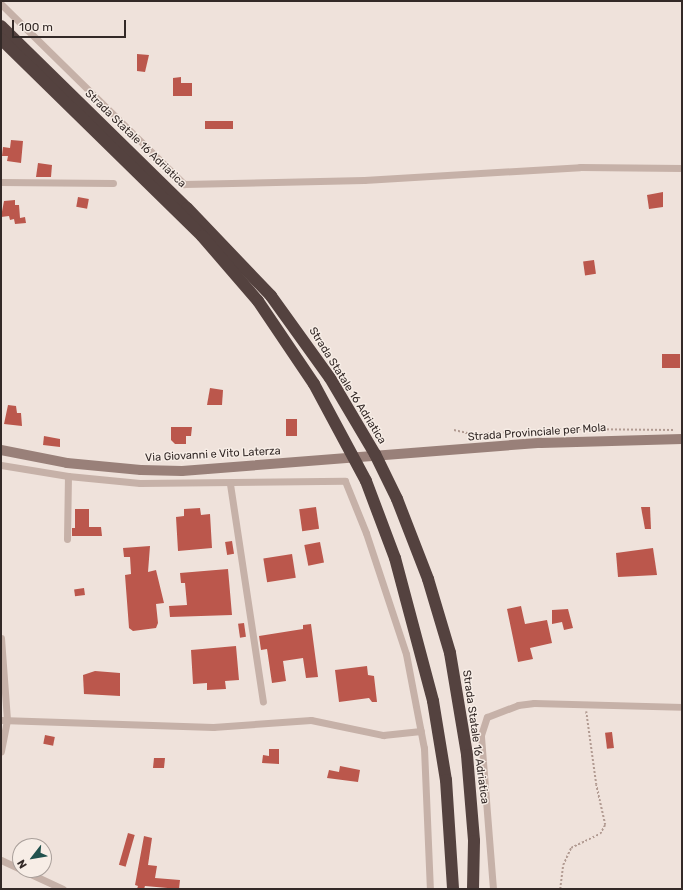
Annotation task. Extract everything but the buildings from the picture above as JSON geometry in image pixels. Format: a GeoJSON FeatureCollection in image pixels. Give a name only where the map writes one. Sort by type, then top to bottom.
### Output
{"type":"FeatureCollection","features":[{"type":"Feature","properties":{"kind":"highway","name":"Strada Statale 16 Adriatica"},"geometry":{"type":"LineString","coordinates":[[1,26],[187,208],[271,296],[330,378],[375,454],[411,532],[428,579],[450,653],[459,695],[468,770],[474,841],[473,889]]}},
{"type":"Feature","properties":{"kind":"highway","name":"Strada Statale 16 Adriatica"},"geometry":{"type":"LineString","coordinates":[[1,39],[202,236],[258,302],[314,384],[362,474],[395,558],[433,700],[446,780],[453,889]]}},
{"type":"Feature","properties":{"kind":"street"},"geometry":{"type":"LineString","coordinates":[[1,4],[184,184],[364,180],[580,167],[682,168]]}},
{"type":"Feature","properties":{"kind":"street"},"geometry":{"type":"LineString","coordinates":[[1,182],[113,183]]}},
{"type":"Feature","properties":{"kind":"street","name":"Strada Provinciale per Mola"},"geometry":{"type":"LineString","coordinates":[[332,460],[541,443],[680,435]]}},
{"type":"Feature","properties":{"kind":"street","name":"Via Giovanni e Vito Laterza"},"geometry":{"type":"LineString","coordinates":[[1,450],[67,463],[141,470],[182,471],[332,460]]}},
{"type":"Feature","properties":{"kind":"street"},"geometry":{"type":"LineString","coordinates":[[1,465],[68,476],[140,483],[230,484],[345,481],[393,610],[406,654],[421,731],[428,802],[430,889]]}},
{"type":"Feature","properties":{"kind":"street"},"geometry":{"type":"LineString","coordinates":[[67,539],[68,476]]}},
{"type":"Feature","properties":{"kind":"street"},"geometry":{"type":"LineString","coordinates":[[230,484],[263,702]]}},
{"type":"Feature","properties":{"kind":"street"},"geometry":{"type":"LineString","coordinates":[[1,638],[4,720],[1,751]]}},
{"type":"Feature","properties":{"kind":"street"},"geometry":{"type":"LineString","coordinates":[[493,889],[480,735],[487,717],[496,712],[518,705],[584,704],[682,707]]}},
{"type":"Feature","properties":{"kind":"street"},"geometry":{"type":"LineString","coordinates":[[4,720],[213,727],[311,720],[382,735],[421,731]]}},
{"type":"Feature","properties":{"kind":"street"},"geometry":{"type":"LineString","coordinates":[[1,860],[12,865]]}},
{"type":"Feature","properties":{"kind":"street"},"geometry":{"type":"LineString","coordinates":[[40,878],[63,889]]}},
{"type":"Feature","properties":{"kind":"path"},"geometry":{"type":"LineString","coordinates":[[454,430],[471,434],[567,429],[680,435]]}},
{"type":"Feature","properties":{"kind":"path"},"geometry":{"type":"LineString","coordinates":[[560,889],[561,872],[571,848],[600,834],[605,825],[584,704]]}}]}
